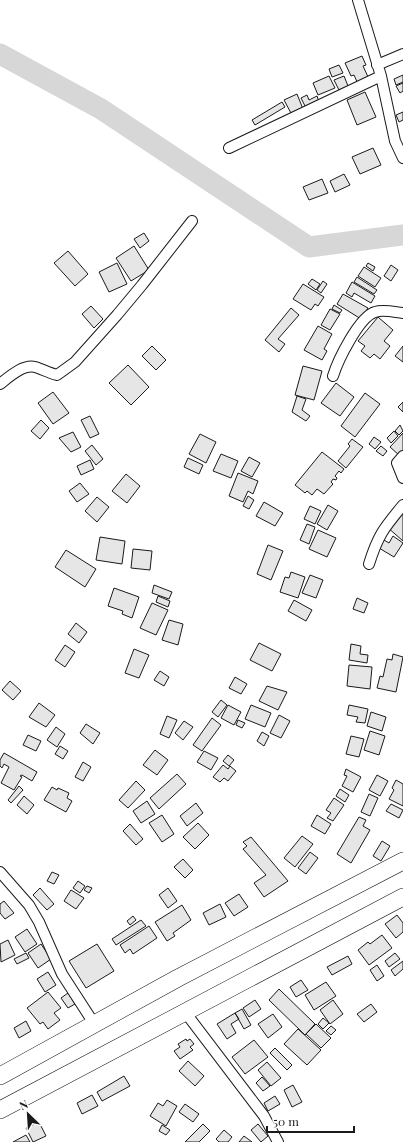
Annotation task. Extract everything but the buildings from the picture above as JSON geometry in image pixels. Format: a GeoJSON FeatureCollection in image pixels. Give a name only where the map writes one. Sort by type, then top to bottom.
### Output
{"type":"FeatureCollection","features":[{"type":"Feature","properties":{"kind":"highway"},"geometry":{"type":"LineString","coordinates":[[0,1076],[192,971],[403,861]]}},
{"type":"Feature","properties":{"kind":"highway"},"geometry":{"type":"LineString","coordinates":[[0,1110],[403,897]]}},
{"type":"Feature","properties":{"kind":"street"},"geometry":{"type":"LineString","coordinates":[[358,0],[381,76],[395,141],[403,158]]}},
{"type":"Feature","properties":{"kind":"street"},"geometry":{"type":"LineString","coordinates":[[377,64],[403,54]]}},
{"type":"Feature","properties":{"kind":"street"},"geometry":{"type":"LineString","coordinates":[[229,148],[381,76]]}},
{"type":"Feature","properties":{"kind":"street"},"geometry":{"type":"LineString","coordinates":[[0,384],[13,374],[29,367],[33,366],[56,375],[75,362],[142,285],[192,221]]}},
{"type":"Feature","properties":{"kind":"street"},"geometry":{"type":"LineString","coordinates":[[333,376],[339,359],[365,319],[372,313],[380,310],[403,313]]}},
{"type":"Feature","properties":{"kind":"street"},"geometry":{"type":"LineString","coordinates":[[403,456],[397,463],[403,478]]}},
{"type":"Feature","properties":{"kind":"street"},"geometry":{"type":"LineString","coordinates":[[369,564],[380,534],[403,505]]}},
{"type":"Feature","properties":{"kind":"street"},"geometry":{"type":"LineString","coordinates":[[0,872],[29,905],[39,922],[62,974],[95,1025]]}},
{"type":"Feature","properties":{"kind":"street"},"geometry":{"type":"LineString","coordinates":[[185,1012],[264,1116],[278,1142]]}},
{"type":"Feature","properties":{"kind":"waterway"},"geometry":{"type":"LineString","coordinates":[[0,54],[101,109],[309,247],[403,235]]}}]}
